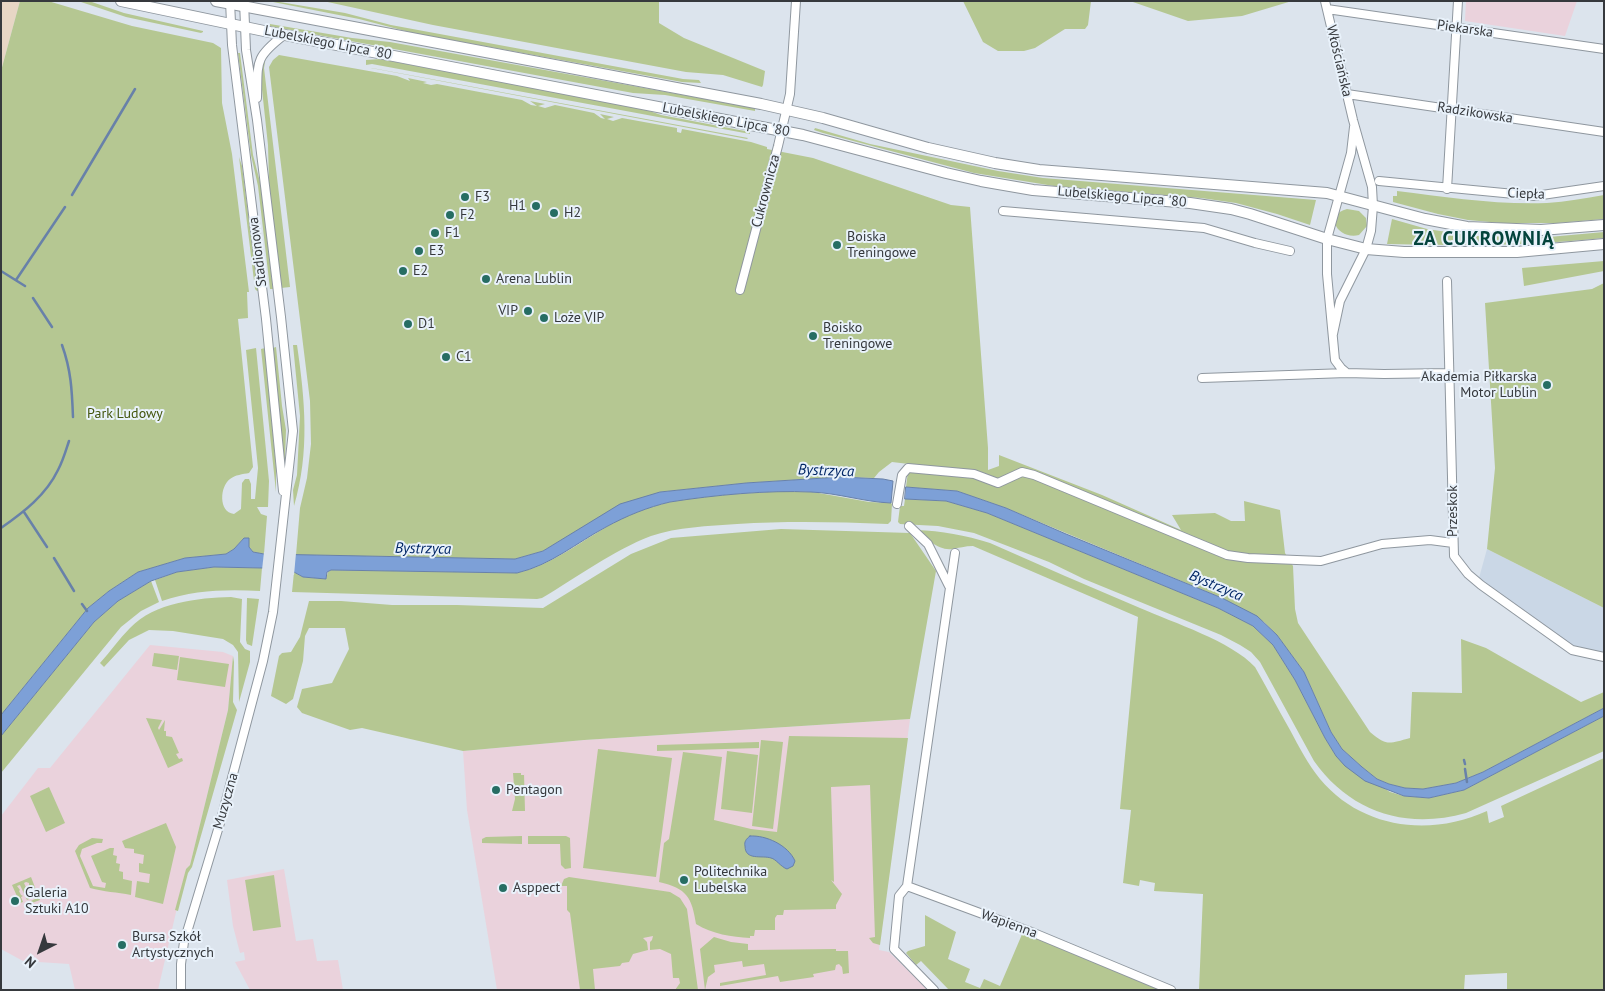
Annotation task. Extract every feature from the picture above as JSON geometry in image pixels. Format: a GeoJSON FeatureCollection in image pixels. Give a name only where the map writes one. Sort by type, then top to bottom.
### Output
{"type":"FeatureCollection","features":[{"type":"Feature","properties":{"kind":"main road","name":"Lubelskiego Lipca '80"},"geometry":{"type":"LineString","coordinates":[[121,1],[284,35],[782,131],[981,181],[1034,190],[1190,203],[1231,209],[1366,249]]}},
{"type":"Feature","properties":{"kind":"main road","name":"Lubelskiego Lipca '80"},"geometry":{"type":"LineString","coordinates":[[216,1],[244,4],[786,110],[823,118],[928,148],[995,163],[1039,170],[1206,185],[1262,187],[1338,196],[1374,206]]}},
{"type":"Feature","properties":{"kind":"main road"},"geometry":{"type":"LineString","coordinates":[[1374,206],[1433,221],[1468,227],[1541,230],[1604,225]]}},
{"type":"Feature","properties":{"kind":"main road"},"geometry":{"type":"LineString","coordinates":[[1366,249],[1404,252],[1517,252],[1556,250],[1604,244]]}},
{"type":"Feature","properties":{"kind":"street","name":"Cukrownicza"},"geometry":{"type":"LineString","coordinates":[[740,290],[782,131],[790,90],[796,1]]}},
{"type":"Feature","properties":{"kind":"street"},"geometry":{"type":"LineString","coordinates":[[1447,188],[1458,1]]}},
{"type":"Feature","properties":{"kind":"street","name":"Stadionowa"},"geometry":{"type":"LineString","coordinates":[[230,3],[232,44],[266,319],[284,504]]}},
{"type":"Feature","properties":{"kind":"street","name":"Stadionowa"},"geometry":{"type":"LineString","coordinates":[[244,4],[246,50],[257,120],[293,431],[283,521]]}},
{"type":"Feature","properties":{"kind":"street","name":"Piekarska"},"geometry":{"type":"LineString","coordinates":[[1326,5],[1604,49]]}},
{"type":"Feature","properties":{"kind":"street","name":"Włościańska"},"geometry":{"type":"LineString","coordinates":[[1326,5],[1353,120],[1372,187],[1374,206],[1366,249]]}},
{"type":"Feature","properties":{"kind":"street","name":"Stadionowa"},"geometry":{"type":"LineString","coordinates":[[257,120],[258,63],[264,52],[284,35]]}},
{"type":"Feature","properties":{"kind":"street","name":"Radzikowska"},"geometry":{"type":"LineString","coordinates":[[1347,94],[1604,132]]}},
{"type":"Feature","properties":{"kind":"street","name":"Włościańska"},"geometry":{"type":"LineString","coordinates":[[1327,239],[1352,146],[1353,120]]}},
{"type":"Feature","properties":{"kind":"street","name":"Ciepła"},"geometry":{"type":"LineString","coordinates":[[1378,180],[1535,196],[1604,186]]}},
{"type":"Feature","properties":{"kind":"street"},"geometry":{"type":"LineString","coordinates":[[1003,211],[1204,228],[1290,251]]}},
{"type":"Feature","properties":{"kind":"street"},"geometry":{"type":"LineString","coordinates":[[1327,239],[1327,274],[1335,360],[1348,373]]}},
{"type":"Feature","properties":{"kind":"street"},"geometry":{"type":"LineString","coordinates":[[1333,334],[1340,301],[1366,249]]}},
{"type":"Feature","properties":{"kind":"street","name":"Przeskok"},"geometry":{"type":"LineString","coordinates":[[1447,281],[1454,556],[1468,574],[1481,586],[1572,650],[1604,657]]}},
{"type":"Feature","properties":{"kind":"street"},"geometry":{"type":"LineString","coordinates":[[1202,378],[1348,373],[1449,373]]}},
{"type":"Feature","properties":{"kind":"street"},"geometry":{"type":"LineString","coordinates":[[897,504],[902,475],[908,468],[974,474],[998,483],[1022,472],[1034,475],[1227,555],[1248,558],[1321,561],[1382,544],[1430,540],[1453,543]]}},
{"type":"Feature","properties":{"kind":"street","name":"Muzyczna"},"geometry":{"type":"LineString","coordinates":[[181,990],[181,964],[184,942],[264,661],[274,612],[283,521]]}},
{"type":"Feature","properties":{"kind":"street"},"geometry":{"type":"LineString","coordinates":[[909,526],[928,544],[949,586]]}},
{"type":"Feature","properties":{"kind":"street"},"geometry":{"type":"LineString","coordinates":[[934,990],[894,949],[899,896],[907,886],[954,553]]}},
{"type":"Feature","properties":{"kind":"street","name":"Wapienna"},"geometry":{"type":"LineString","coordinates":[[907,886],[1034,933],[1171,990]]}},
{"type":"Feature","properties":{"kind":"shaded area"},"geometry":{"type":"Polygon","coordinates":[[[1,1],[20,1],[1,71],[1,1]]]}},
{"type":"Feature","properties":{"kind":"shaded area"},"geometry":{"type":"Polygon","coordinates":[[[1466,1],[1577,1],[1565,36],[1465,21],[1466,1]]]}},
{"type":"Feature","properties":{"kind":"shaded area"},"geometry":{"type":"Polygon","coordinates":[[[1487,549],[1604,608],[1604,653],[1572,645],[1479,578],[1487,549]]]}},
{"type":"Feature","properties":{"kind":"shaded area"},"geometry":{"type":"Polygon","coordinates":[[[150,645],[223,652],[233,656],[228,710],[190,865],[186,869],[158,990],[75,990],[69,964],[23,961],[1,949],[1,816],[38,768],[50,768],[150,645]]]}},
{"type":"Feature","properties":{"kind":"shaded area","name":"Politechnika Lubelska"},"geometry":{"type":"Polygon","coordinates":[[[910,719],[879,950],[889,952],[928,990],[497,990],[467,810],[463,751],[584,740],[910,719]]]}},
{"type":"Feature","properties":{"kind":"shaded area"},"geometry":{"type":"Polygon","coordinates":[[[284,869],[296,941],[313,939],[317,961],[338,960],[343,990],[250,990],[235,962],[245,960],[244,952],[240,953],[233,926],[227,880],[284,869]]]}},
{"type":"Feature","properties":{"kind":"green space","name":"Park Ludowy"},"geometry":{"type":"Polygon","coordinates":[[[20,1],[48,1],[132,26],[213,43],[221,48],[222,103],[232,154],[249,292],[247,292],[248,318],[238,319],[253,467],[249,473],[234,477],[227,482],[222,498],[225,509],[234,514],[241,509],[242,483],[245,479],[249,479],[251,484],[251,499],[255,499],[258,468],[246,350],[256,348],[269,481],[268,507],[257,507],[261,514],[267,516],[264,554],[253,552],[249,547],[249,539],[244,538],[234,549],[226,554],[185,558],[138,572],[109,591],[88,608],[1,715],[1,71],[20,1]]]}},
{"type":"Feature","properties":{"kind":"green space"},"geometry":{"type":"Polygon","coordinates":[[[78,1],[89,1],[124,13],[203,32],[126,17],[78,1]]]}},
{"type":"Feature","properties":{"kind":"green space"},"geometry":{"type":"Polygon","coordinates":[[[274,1],[345,13],[391,25],[683,79],[699,80],[701,83],[682,82],[413,33],[359,19],[274,1]]]}},
{"type":"Feature","properties":{"kind":"green space"},"geometry":{"type":"Polygon","coordinates":[[[323,1],[659,1],[659,23],[684,38],[765,71],[763,85],[762,87],[723,75],[686,72],[433,25],[323,1]]]}},
{"type":"Feature","properties":{"kind":"green space"},"geometry":{"type":"Polygon","coordinates":[[[963,1],[1091,1],[1088,25],[1085,29],[1065,29],[1035,48],[1024,51],[998,51],[983,42],[963,1]]]}},
{"type":"Feature","properties":{"kind":"green space"},"geometry":{"type":"Polygon","coordinates":[[[1130,1],[1292,1],[1242,16],[1188,21],[1130,1]]]}},
{"type":"Feature","properties":{"kind":"green space"},"geometry":{"type":"Polygon","coordinates":[[[270,24],[352,38],[390,42],[755,108],[755,111],[665,95],[633,93],[269,26],[270,24]]]}},
{"type":"Feature","properties":{"kind":"green space"},"geometry":{"type":"Polygon","coordinates":[[[238,53],[240,53],[253,155],[261,186],[273,289],[270,289],[258,186],[251,155],[238,53]]]}},
{"type":"Feature","properties":{"kind":"green space"},"geometry":{"type":"Polygon","coordinates":[[[279,55],[397,76],[410,81],[408,78],[427,82],[423,83],[431,85],[437,84],[522,100],[537,106],[530,101],[545,104],[538,106],[545,108],[555,105],[594,113],[605,119],[600,114],[614,117],[607,119],[613,121],[622,118],[677,128],[677,132],[681,133],[682,129],[751,142],[767,147],[767,149],[813,158],[951,205],[970,207],[988,448],[988,470],[999,466],[999,455],[1102,495],[1181,530],[1172,515],[1215,513],[1231,521],[1245,521],[1244,501],[1280,510],[1285,553],[1293,566],[1295,609],[1298,623],[1370,732],[1384,742],[1410,738],[1412,692],[1462,693],[1461,639],[1486,648],[1581,702],[1604,692],[1604,708],[1483,772],[1456,783],[1423,789],[1405,788],[1389,784],[1377,779],[1342,749],[1331,732],[1304,672],[1277,635],[1264,622],[1222,598],[1006,508],[957,491],[906,487],[909,464],[892,462],[874,478],[841,477],[746,483],[660,492],[579,530],[543,551],[515,559],[296,555],[300,508],[307,478],[311,444],[310,401],[269,67],[279,55]]]}},
{"type":"Feature","properties":{"kind":"green space"},"geometry":{"type":"Polygon","coordinates":[[[266,56],[264,68],[290,287],[281,288],[269,183],[268,145],[260,71],[266,56]]]}},
{"type":"Feature","properties":{"kind":"green space"},"geometry":{"type":"Polygon","coordinates":[[[380,59],[641,108],[661,115],[750,132],[750,134],[372,64],[366,65],[366,60],[380,59]]]}},
{"type":"Feature","properties":{"kind":"green space"},"geometry":{"type":"Polygon","coordinates":[[[372,68],[748,138],[747,139],[372,68]]]}},
{"type":"Feature","properties":{"kind":"green space"},"geometry":{"type":"Polygon","coordinates":[[[815,128],[870,144],[998,171],[1043,178],[1316,200],[1310,225],[1236,203],[1201,198],[1054,186],[974,173],[823,133],[814,130],[815,128]]]}},
{"type":"Feature","properties":{"kind":"green space"},"geometry":{"type":"Polygon","coordinates":[[[239,157],[242,166],[258,291],[255,289],[239,157]]]}},
{"type":"Feature","properties":{"kind":"green space"},"geometry":{"type":"Polygon","coordinates":[[[1397,191],[1509,203],[1561,202],[1604,195],[1604,219],[1558,223],[1501,223],[1468,220],[1393,202],[1393,196],[1397,196],[1397,191]]]}},
{"type":"Feature","properties":{"kind":"green space"},"geometry":{"type":"Polygon","coordinates":[[[1347,209],[1359,211],[1366,218],[1367,226],[1359,235],[1351,236],[1345,234],[1336,226],[1336,216],[1347,209]]]}},
{"type":"Feature","properties":{"kind":"green space"},"geometry":{"type":"Polygon","coordinates":[[[1392,219],[1427,229],[1474,236],[1549,237],[1604,232],[1604,238],[1550,243],[1495,245],[1387,244],[1392,219]]]}},
{"type":"Feature","properties":{"kind":"green space"},"geometry":{"type":"Polygon","coordinates":[[[1604,261],[1604,271],[1524,286],[1522,268],[1604,261]]]}},
{"type":"Feature","properties":{"kind":"green space","name":"Akademia Piłkarska Motor Lublin"},"geometry":{"type":"Polygon","coordinates":[[[1604,283],[1604,608],[1487,549],[1495,468],[1485,303],[1592,289],[1604,283]]]}},
{"type":"Feature","properties":{"kind":"green space"},"geometry":{"type":"Polygon","coordinates":[[[293,345],[297,345],[304,406],[302,466],[294,506],[293,490],[297,475],[300,416],[293,345]]]}},
{"type":"Feature","properties":{"kind":"green space"},"geometry":{"type":"Polygon","coordinates":[[[276,347],[286,430],[285,461],[273,348],[276,347]]]}},
{"type":"Feature","properties":{"kind":"green space"},"geometry":{"type":"Polygon","coordinates":[[[265,348],[276,467],[276,492],[261,349],[265,348]]]}},
{"type":"Feature","properties":{"kind":"green space"},"geometry":{"type":"Polygon","coordinates":[[[783,491],[813,492],[869,502],[891,503],[891,521],[888,524],[756,523],[704,526],[672,531],[651,536],[623,549],[542,598],[537,599],[292,592],[294,572],[303,577],[326,579],[328,572],[331,570],[517,573],[546,563],[612,524],[644,509],[702,497],[783,491]]]}},
{"type":"Feature","properties":{"kind":"green space"},"geometry":{"type":"Polygon","coordinates":[[[905,499],[946,501],[987,513],[1218,608],[1253,626],[1273,645],[1295,680],[1336,756],[1390,792],[1404,796],[1429,798],[1464,790],[1604,716],[1604,751],[1466,813],[1444,818],[1422,819],[1381,813],[1344,793],[1328,779],[1314,761],[1260,662],[1251,652],[1221,635],[1084,579],[1049,562],[974,533],[938,526],[900,524],[898,522],[900,506],[904,506],[905,499]]]}},
{"type":"Feature","properties":{"kind":"green space"},"geometry":{"type":"Polygon","coordinates":[[[781,529],[910,533],[936,571],[910,719],[584,740],[463,751],[362,728],[350,730],[302,713],[297,707],[302,689],[332,683],[349,649],[345,628],[309,628],[305,636],[303,661],[293,699],[286,704],[271,696],[279,656],[282,653],[291,652],[300,637],[309,601],[341,601],[392,605],[543,608],[631,554],[671,538],[781,529]]]}},
{"type":"Feature","properties":{"kind":"green space"},"geometry":{"type":"Polygon","coordinates":[[[916,530],[953,534],[990,543],[1201,633],[1232,649],[1255,667],[1304,755],[1320,779],[1337,796],[1356,809],[1376,818],[1398,824],[1443,824],[1487,811],[1489,823],[1504,817],[1501,806],[1604,758],[1604,990],[1507,990],[1507,973],[1465,975],[1464,990],[1199,990],[1203,894],[1154,891],[1155,883],[1140,880],[1139,886],[1123,883],[1131,810],[1120,809],[1138,617],[973,546],[952,549],[942,548],[916,530]]]}},
{"type":"Feature","properties":{"kind":"green space"},"geometry":{"type":"Polygon","coordinates":[[[214,567],[262,568],[260,591],[210,591],[162,601],[155,580],[177,572],[214,567]]]}},
{"type":"Feature","properties":{"kind":"green space"},"geometry":{"type":"Polygon","coordinates":[[[151,581],[159,602],[141,611],[121,627],[1,773],[1,736],[94,622],[118,601],[151,581]]]}},
{"type":"Feature","properties":{"kind":"green space"},"geometry":{"type":"Polygon","coordinates":[[[231,597],[242,599],[240,642],[245,649],[250,651],[250,662],[239,702],[238,652],[233,645],[223,639],[173,631],[149,630],[129,640],[104,667],[100,663],[130,628],[152,612],[191,600],[231,597]]]}},
{"type":"Feature","properties":{"kind":"green space"},"geometry":{"type":"Polygon","coordinates":[[[247,598],[259,599],[252,646],[247,644],[246,640],[247,598]]]}},
{"type":"Feature","properties":{"kind":"green space"},"geometry":{"type":"Polygon","coordinates":[[[154,653],[179,656],[177,670],[152,666],[154,653]]]}},
{"type":"Feature","properties":{"kind":"green space"},"geometry":{"type":"Polygon","coordinates":[[[233,656],[233,702],[237,710],[178,911],[175,910],[186,869],[190,865],[228,710],[233,656]]]}},
{"type":"Feature","properties":{"kind":"green space"},"geometry":{"type":"Polygon","coordinates":[[[180,657],[229,664],[225,687],[177,680],[180,657]]]}},
{"type":"Feature","properties":{"kind":"green space"},"geometry":{"type":"Polygon","coordinates":[[[146,718],[162,720],[158,728],[159,730],[165,720],[164,731],[166,731],[166,736],[172,737],[179,753],[176,754],[183,761],[168,768],[146,718]]]}},
{"type":"Feature","properties":{"kind":"green space"},"geometry":{"type":"Polygon","coordinates":[[[789,736],[908,738],[880,945],[873,943],[869,938],[875,937],[870,785],[831,787],[834,882],[831,880],[842,894],[836,909],[784,910],[783,915],[777,915],[775,918],[775,930],[755,930],[754,936],[750,936],[750,938],[729,936],[715,933],[696,924],[690,901],[682,891],[676,887],[659,882],[664,843],[669,839],[683,752],[722,757],[714,820],[751,829],[777,832],[789,736]]]}},
{"type":"Feature","properties":{"kind":"green space"},"geometry":{"type":"Polygon","coordinates":[[[761,740],[783,742],[773,829],[752,826],[761,740]]]}},
{"type":"Feature","properties":{"kind":"green space"},"geometry":{"type":"Polygon","coordinates":[[[759,742],[759,748],[657,751],[657,745],[759,742]]]}},
{"type":"Feature","properties":{"kind":"green space"},"geometry":{"type":"Polygon","coordinates":[[[598,749],[672,758],[656,877],[583,868],[598,749]]]}},
{"type":"Feature","properties":{"kind":"green space"},"geometry":{"type":"Polygon","coordinates":[[[727,751],[758,755],[752,813],[721,809],[727,751]]]}},
{"type":"Feature","properties":{"kind":"green space"},"geometry":{"type":"Polygon","coordinates":[[[513,773],[524,775],[524,773],[525,811],[512,811],[515,799],[513,773]]]}},
{"type":"Feature","properties":{"kind":"green space"},"geometry":{"type":"Polygon","coordinates":[[[49,787],[65,823],[46,832],[30,796],[49,787]]]}},
{"type":"Feature","properties":{"kind":"green space"},"geometry":{"type":"Polygon","coordinates":[[[166,823],[176,847],[163,904],[135,897],[137,881],[149,883],[150,874],[139,872],[139,863],[143,864],[144,855],[134,853],[134,849],[125,848],[122,841],[166,823]]]}},
{"type":"Feature","properties":{"kind":"green space"},"geometry":{"type":"Polygon","coordinates":[[[522,836],[522,844],[482,843],[482,839],[486,837],[522,836]]]}},
{"type":"Feature","properties":{"kind":"green space"},"geometry":{"type":"Polygon","coordinates":[[[528,836],[566,836],[570,838],[571,868],[565,869],[561,865],[560,844],[528,844],[528,836]]]}},
{"type":"Feature","properties":{"kind":"green space"},"geometry":{"type":"Polygon","coordinates":[[[92,838],[103,839],[102,843],[82,849],[80,856],[93,886],[105,888],[106,883],[102,882],[91,856],[114,848],[113,855],[117,856],[116,863],[120,864],[119,871],[123,872],[123,879],[132,881],[131,895],[90,888],[75,851],[79,845],[92,838]]]}},
{"type":"Feature","properties":{"kind":"green space"},"geometry":{"type":"Polygon","coordinates":[[[274,875],[281,927],[253,931],[245,880],[274,875]]]}},
{"type":"Feature","properties":{"kind":"green space"},"geometry":{"type":"Polygon","coordinates":[[[31,877],[40,900],[32,903],[31,901],[35,899],[32,897],[34,894],[30,891],[32,890],[31,888],[29,889],[29,883],[26,882],[24,883],[31,898],[27,900],[20,885],[17,886],[23,896],[21,897],[23,902],[20,903],[12,885],[31,877]]]}},
{"type":"Feature","properties":{"kind":"green space"},"geometry":{"type":"Polygon","coordinates":[[[569,877],[670,892],[680,898],[687,909],[698,990],[675,990],[680,983],[679,978],[673,978],[671,954],[660,949],[650,950],[650,942],[653,936],[643,938],[647,942],[648,950],[633,954],[629,962],[622,963],[620,966],[593,969],[595,990],[580,990],[570,913],[567,910],[567,886],[561,886],[564,879],[569,877]]]}},
{"type":"Feature","properties":{"kind":"green space"},"geometry":{"type":"Polygon","coordinates":[[[925,915],[956,932],[948,959],[970,969],[965,982],[980,988],[984,979],[1000,986],[1023,932],[1165,990],[949,990],[921,961],[916,965],[906,953],[925,946],[925,915]]]}},
{"type":"Feature","properties":{"kind":"green space"},"geometry":{"type":"Polygon","coordinates":[[[714,937],[748,944],[748,950],[836,949],[836,951],[848,951],[849,973],[843,974],[842,967],[839,964],[836,965],[835,970],[813,974],[814,977],[780,982],[778,976],[720,986],[720,983],[766,975],[764,964],[743,967],[742,961],[714,965],[715,972],[708,977],[705,990],[700,949],[714,937]]]}},
{"type":"Feature","properties":{"kind":"water"},"geometry":{"type":"Polygon","coordinates":[[[841,477],[893,481],[891,503],[831,494],[794,492],[741,494],[670,502],[645,509],[621,519],[541,565],[517,573],[331,570],[327,572],[326,579],[303,577],[294,572],[262,568],[214,567],[177,572],[151,581],[118,601],[94,622],[1,736],[1,715],[88,608],[109,591],[138,572],[185,558],[226,554],[234,549],[244,538],[249,538],[249,547],[253,552],[264,554],[515,559],[543,551],[620,504],[660,492],[746,483],[841,477]]]}},
{"type":"Feature","properties":{"kind":"water"},"geometry":{"type":"Polygon","coordinates":[[[906,487],[957,491],[1006,508],[1222,598],[1257,616],[1277,635],[1304,672],[1331,732],[1342,749],[1377,779],[1389,784],[1405,788],[1423,789],[1456,783],[1483,772],[1604,708],[1604,716],[1464,790],[1429,798],[1404,796],[1365,781],[1345,766],[1336,756],[1295,680],[1273,645],[1253,626],[1218,608],[987,513],[946,501],[905,499],[906,487]]]}},
{"type":"Feature","properties":{"kind":"water"},"geometry":{"type":"Polygon","coordinates":[[[750,836],[763,837],[782,846],[792,855],[795,861],[793,866],[787,869],[773,859],[748,854],[745,843],[746,839],[750,836]]]}},
{"type":"Feature","properties":{"kind":"pier"},"geometry":{"type":"Polygon","coordinates":[[[264,552],[296,553],[294,575],[262,570],[264,552]]]}},
{"type":"Feature","properties":{"kind":"waterway"},"geometry":{"type":"LineString","coordinates":[[72,195],[135,89]]}},
{"type":"Feature","properties":{"kind":"waterway"},"geometry":{"type":"LineString","coordinates":[[16,280],[65,207]]}},
{"type":"Feature","properties":{"kind":"waterway"},"geometry":{"type":"LineString","coordinates":[[1,271],[25,286]]}},
{"type":"Feature","properties":{"kind":"waterway"},"geometry":{"type":"LineString","coordinates":[[33,298],[52,327]]}},
{"type":"Feature","properties":{"kind":"waterway"},"geometry":{"type":"LineString","coordinates":[[62,345],[70,380],[73,417]]}},
{"type":"Feature","properties":{"kind":"waterway"},"geometry":{"type":"LineString","coordinates":[[1,528],[41,495],[60,467],[69,441]]}},
{"type":"Feature","properties":{"kind":"waterway"},"geometry":{"type":"LineString","coordinates":[[24,512],[47,547]]}},
{"type":"Feature","properties":{"kind":"waterway"},"geometry":{"type":"LineString","coordinates":[[54,558],[74,591]]}},
{"type":"Feature","properties":{"kind":"waterway"},"geometry":{"type":"LineString","coordinates":[[82,604],[87,611]]}},
{"type":"Feature","properties":{"kind":"waterway"},"geometry":{"type":"LineString","coordinates":[[1464,760],[1465,764]]}},
{"type":"Feature","properties":{"kind":"waterway"},"geometry":{"type":"LineString","coordinates":[[1465,769],[1467,782]]}},
{"type":"Feature","properties":{"kind":"place","name":"F3"},"geometry":{"type":"Point","coordinates":[465,197]}},
{"type":"Feature","properties":{"kind":"place","name":"H1"},"geometry":{"type":"Point","coordinates":[536,206]}},
{"type":"Feature","properties":{"kind":"place","name":"H2"},"geometry":{"type":"Point","coordinates":[554,213]}},
{"type":"Feature","properties":{"kind":"place","name":"F2"},"geometry":{"type":"Point","coordinates":[450,215]}},
{"type":"Feature","properties":{"kind":"place","name":"F1"},"geometry":{"type":"Point","coordinates":[435,233]}},
{"type":"Feature","properties":{"kind":"place","name":"Boiska Treningowe"},"geometry":{"type":"Point","coordinates":[837,245]}},
{"type":"Feature","properties":{"kind":"place","name":"E3"},"geometry":{"type":"Point","coordinates":[419,251]}},
{"type":"Feature","properties":{"kind":"place","name":"E2"},"geometry":{"type":"Point","coordinates":[403,271]}},
{"type":"Feature","properties":{"kind":"place","name":"Arena Lublin"},"geometry":{"type":"Point","coordinates":[486,279]}},
{"type":"Feature","properties":{"kind":"place","name":"VIP"},"geometry":{"type":"Point","coordinates":[528,311]}},
{"type":"Feature","properties":{"kind":"place","name":"Loże VIP"},"geometry":{"type":"Point","coordinates":[544,318]}},
{"type":"Feature","properties":{"kind":"place","name":"D1"},"geometry":{"type":"Point","coordinates":[408,324]}},
{"type":"Feature","properties":{"kind":"place","name":"Boisko Treningowe"},"geometry":{"type":"Point","coordinates":[813,336]}},
{"type":"Feature","properties":{"kind":"place","name":"C1"},"geometry":{"type":"Point","coordinates":[446,357]}},
{"type":"Feature","properties":{"kind":"place","name":"Akademia Piłkarska Motor Lublin"},"geometry":{"type":"Point","coordinates":[1547,385]}},
{"type":"Feature","properties":{"kind":"place","name":"Pentagon"},"geometry":{"type":"Point","coordinates":[496,790]}},
{"type":"Feature","properties":{"kind":"place","name":"Politechnika Lubelska"},"geometry":{"type":"Point","coordinates":[684,880]}},
{"type":"Feature","properties":{"kind":"place","name":"Asppect"},"geometry":{"type":"Point","coordinates":[503,888]}},
{"type":"Feature","properties":{"kind":"place","name":"Galeria Sztuki A10"},"geometry":{"type":"Point","coordinates":[15,901]}},
{"type":"Feature","properties":{"kind":"place","name":"Bursa Szkół Artystycznych"},"geometry":{"type":"Point","coordinates":[122,945]}},
{"type":"Feature","properties":{"kind":"district","name":"ZA CUKROWNIĄ"},"geometry":{"type":"Point","coordinates":[1484,240]}},
{"type":"Feature","properties":{"kind":"water label","name":"Bystrzyca"},"geometry":{"type":"Point","coordinates":[826,471]}},
{"type":"Feature","properties":{"kind":"water label","name":"Bystrzyca"},"geometry":{"type":"Point","coordinates":[423,549]}},
{"type":"Feature","properties":{"kind":"water label","name":"Bystrzyca"},"geometry":{"type":"Point","coordinates":[1216,586]}}]}
